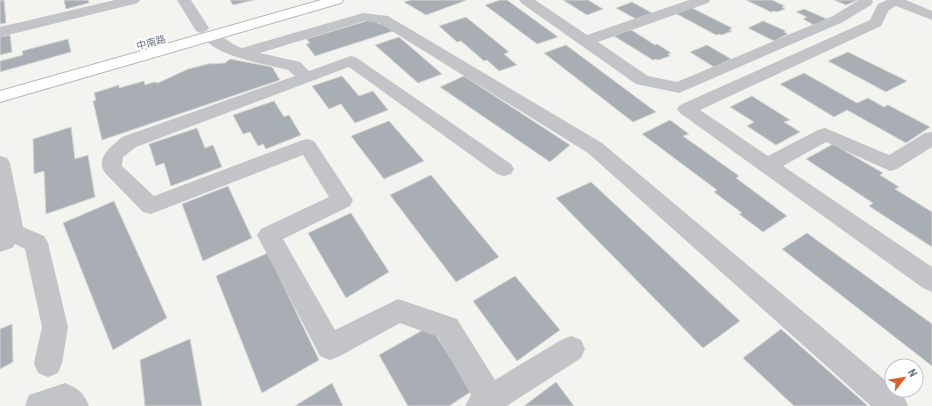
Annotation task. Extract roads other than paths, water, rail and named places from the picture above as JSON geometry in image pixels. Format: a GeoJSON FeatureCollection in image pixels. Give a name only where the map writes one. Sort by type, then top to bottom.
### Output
{"type":"FeatureCollection","features":[{"type":"Feature","properties":{"kind":"main road","name":"中南路"},"geometry":{"type":"LineString","coordinates":[[0,84],[206,32],[303,0]]}},
{"type":"Feature","properties":{"kind":"main road"},"geometry":{"type":"LineString","coordinates":[[0,97],[206,32],[336,0]]}},
{"type":"Feature","properties":{"kind":"street"},"geometry":{"type":"LineString","coordinates":[[0,32],[133,0]]}},
{"type":"Feature","properties":{"kind":"street"},"geometry":{"type":"LineString","coordinates":[[184,0],[206,32],[231,50],[294,66],[306,77]]}},
{"type":"Feature","properties":{"kind":"street"},"geometry":{"type":"LineString","coordinates":[[526,0],[642,80],[679,88],[838,19],[866,2]]}},
{"type":"Feature","properties":{"kind":"street"},"geometry":{"type":"LineString","coordinates":[[586,41],[702,0]]}},
{"type":"Feature","properties":{"kind":"street"},"geometry":{"type":"LineString","coordinates":[[932,16],[895,1],[883,7],[876,23],[686,109],[932,281]]}},
{"type":"Feature","properties":{"kind":"street"},"geometry":{"type":"LineString","coordinates":[[242,53],[363,17],[383,19],[595,148],[893,406]]}},
{"type":"Feature","properties":{"kind":"street"},"geometry":{"type":"LineString","coordinates":[[504,169],[351,61],[129,142],[113,155],[112,168],[151,206],[307,146],[342,200],[269,235],[330,347],[398,311],[447,328],[485,403],[571,348]]}},
{"type":"Feature","properties":{"kind":"street"},"geometry":{"type":"LineString","coordinates":[[767,166],[825,134],[890,164],[932,138]]}},
{"type":"Feature","properties":{"kind":"street"},"geometry":{"type":"LineString","coordinates":[[0,163],[6,237],[36,242],[55,327],[48,363]]}},
{"type":"Feature","properties":{"kind":"street"},"geometry":{"type":"LineString","coordinates":[[40,406],[65,398],[74,406]]}}]}
